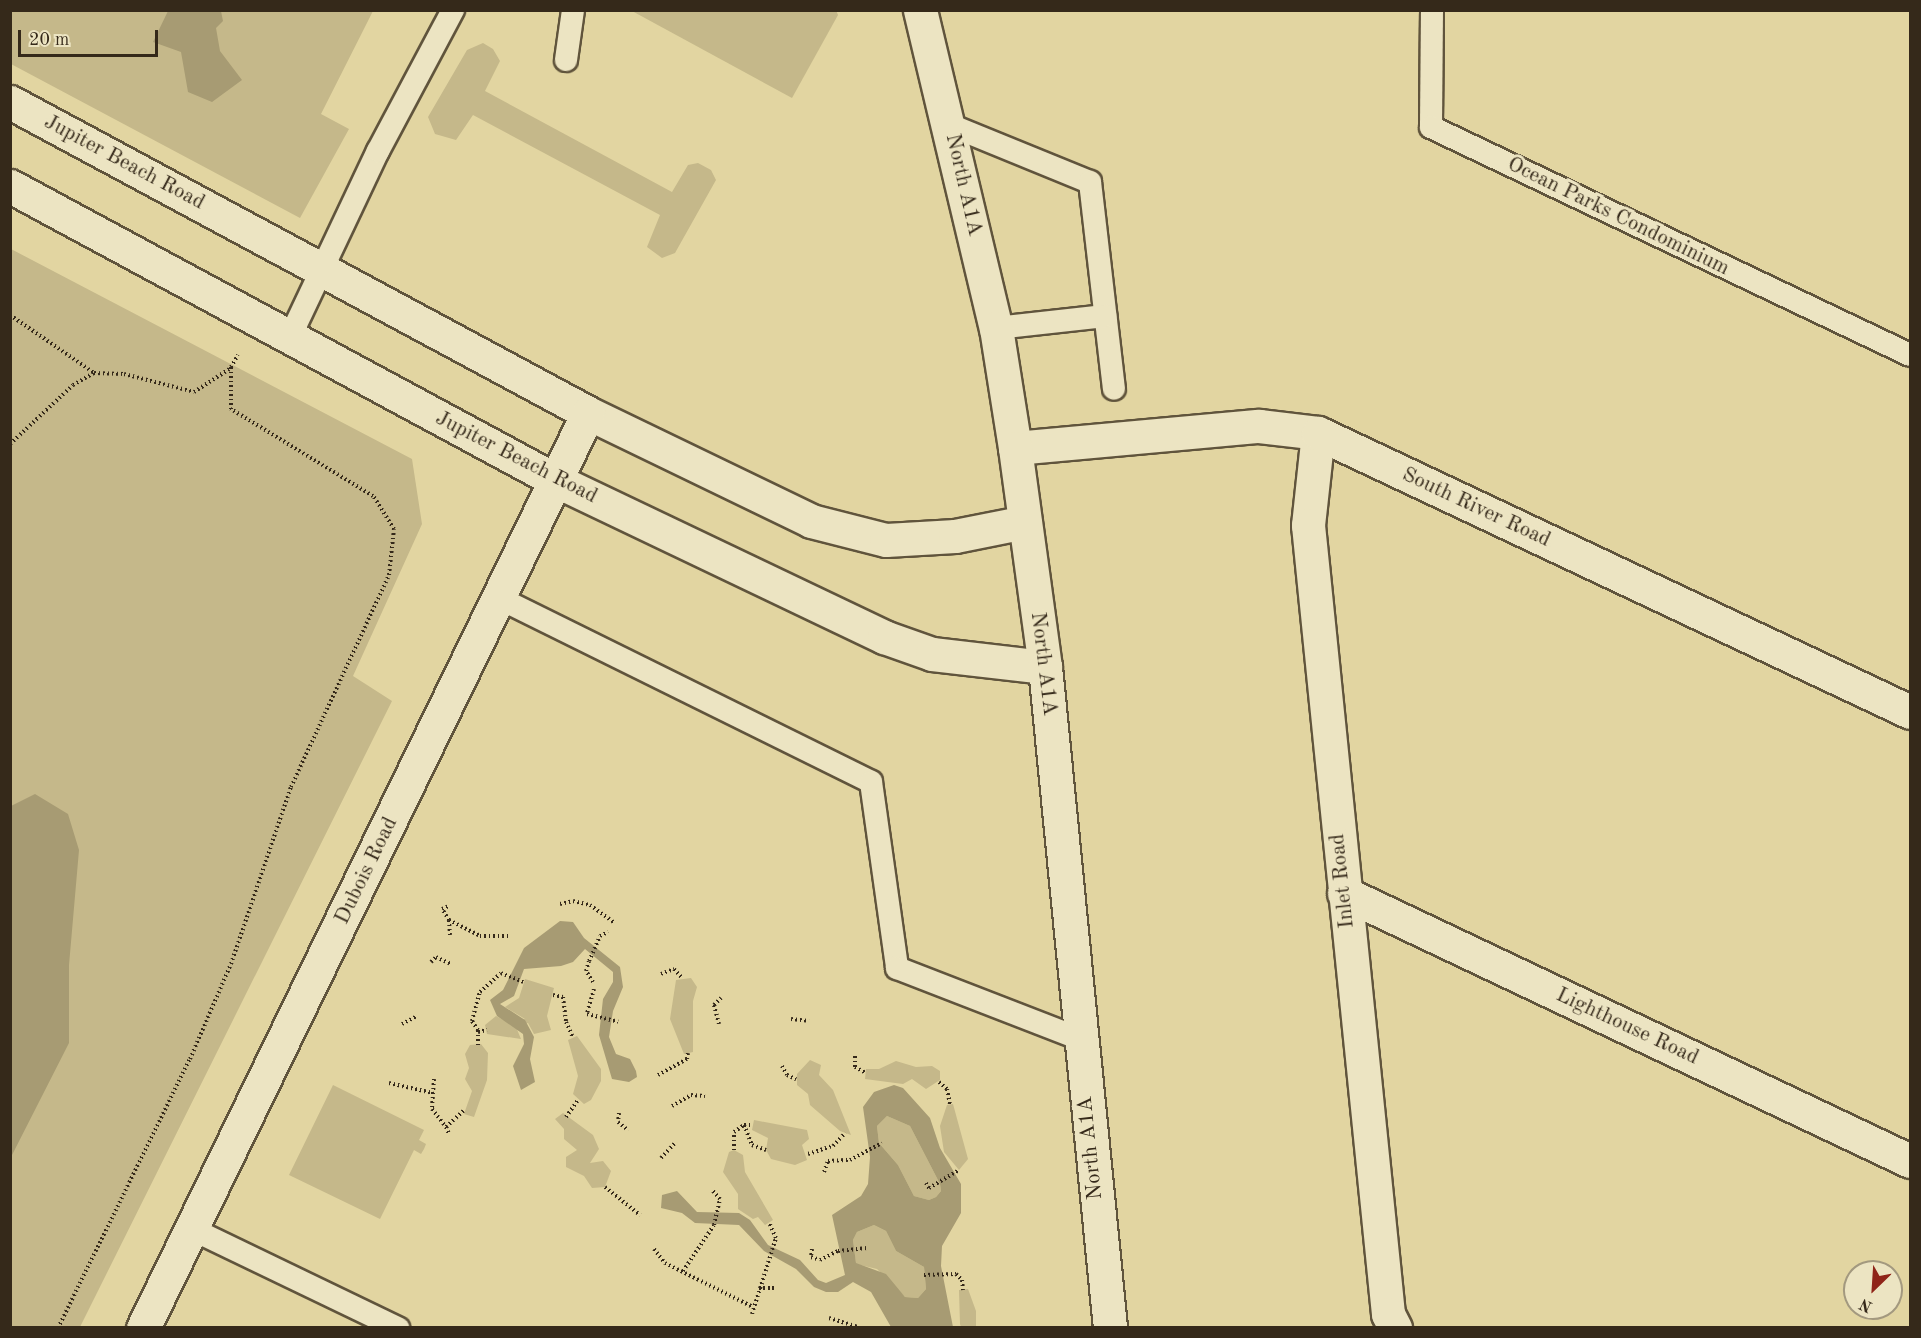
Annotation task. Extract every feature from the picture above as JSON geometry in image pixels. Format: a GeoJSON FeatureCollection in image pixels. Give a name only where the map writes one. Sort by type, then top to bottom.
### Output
{"type":"FeatureCollection","features":[{"type":"Feature","properties":{"kind":"street","name":"North A1A"},"geometry":{"type":"LineString","coordinates":[[920,10],[950,125],[996,328],[1015,448],[1045,667],[1110,1328]]}},
{"type":"Feature","properties":{"kind":"street","name":"Jupiter Beach Road"},"geometry":{"type":"LineString","coordinates":[[10,102],[588,413],[811,521],[875,538],[955,536],[1024,522]]}},
{"type":"Feature","properties":{"kind":"street","name":"Jupiter Beach Road"},"geometry":{"type":"LineString","coordinates":[[10,186],[555,480],[884,637],[932,654],[1045,667]]}},
{"type":"Feature","properties":{"kind":"street","name":"Dubois Road"},"geometry":{"type":"LineString","coordinates":[[143,1328],[368,870],[496,597],[588,413]]}},
{"type":"Feature","properties":{"kind":"street","name":"South River Road"},"geometry":{"type":"LineString","coordinates":[[1015,448],[1259,426],[1318,433],[1911,712]]}},
{"type":"Feature","properties":{"kind":"street","name":"Inlet Road"},"geometry":{"type":"LineString","coordinates":[[1318,433],[1308,525],[1388,1314],[1395,1328]]}},
{"type":"Feature","properties":{"kind":"street","name":"Lighthouse Road"},"geometry":{"type":"LineString","coordinates":[[1344,893],[1911,1161]]}},
{"type":"Feature","properties":{"kind":"lane"},"geometry":{"type":"LineString","coordinates":[[290,339],[378,151],[453,10]]}},
{"type":"Feature","properties":{"kind":"lane"},"geometry":{"type":"LineString","coordinates":[[566,60],[573,10]]}},
{"type":"Feature","properties":{"kind":"lane","name":"Ocean Parks Condominium"},"geometry":{"type":"LineString","coordinates":[[1432,10],[1431,127],[1911,356]]}},
{"type":"Feature","properties":{"kind":"lane"},"geometry":{"type":"LineString","coordinates":[[950,125],[1090,182],[1114,389]]}},
{"type":"Feature","properties":{"kind":"lane"},"geometry":{"type":"LineString","coordinates":[[996,328],[1105,315]]}},
{"type":"Feature","properties":{"kind":"lane"},"geometry":{"type":"LineString","coordinates":[[496,597],[871,782],[897,968],[1080,1039]]}},
{"type":"Feature","properties":{"kind":"lane"},"geometry":{"type":"LineString","coordinates":[[192,1229],[398,1328]]}},
{"type":"Feature","properties":{"kind":"path"},"geometry":{"type":"LineString","coordinates":[[10,315],[94,373]]}},
{"type":"Feature","properties":{"kind":"path"},"geometry":{"type":"LineString","coordinates":[[10,444],[73,385],[94,373],[124,374],[194,392],[231,367],[231,409],[373,496],[394,529],[389,575],[291,787],[231,964],[190,1059],[58,1328]]}},
{"type":"Feature","properties":{"kind":"path"},"geometry":{"type":"LineString","coordinates":[[560,904],[573,901],[590,905],[613,922]]}},
{"type":"Feature","properties":{"kind":"path"},"geometry":{"type":"LineString","coordinates":[[450,906],[442,909],[449,920],[450,935]]}},
{"type":"Feature","properties":{"kind":"path"},"geometry":{"type":"LineString","coordinates":[[449,920],[482,936],[509,936]]}},
{"type":"Feature","properties":{"kind":"path"},"geometry":{"type":"LineString","coordinates":[[482,930],[482,936]]}},
{"type":"Feature","properties":{"kind":"path"},"geometry":{"type":"LineString","coordinates":[[593,982],[586,971],[600,936],[609,932]]}},
{"type":"Feature","properties":{"kind":"path"},"geometry":{"type":"LineString","coordinates":[[431,962],[436,957],[451,964]]}},
{"type":"Feature","properties":{"kind":"path"},"geometry":{"type":"LineString","coordinates":[[661,974],[674,969],[683,979]]}},
{"type":"Feature","properties":{"kind":"path"},"geometry":{"type":"LineString","coordinates":[[478,1045],[478,1032],[473,1014],[480,992],[490,980],[506,974],[522,981]]}},
{"type":"Feature","properties":{"kind":"path"},"geometry":{"type":"LineString","coordinates":[[594,989],[587,1014],[618,1022]]}},
{"type":"Feature","properties":{"kind":"path"},"geometry":{"type":"LineString","coordinates":[[553,995],[563,997],[566,1022],[573,1038]]}},
{"type":"Feature","properties":{"kind":"path"},"geometry":{"type":"LineString","coordinates":[[719,1024],[714,1005],[721,998]]}},
{"type":"Feature","properties":{"kind":"path"},"geometry":{"type":"LineString","coordinates":[[402,1024],[417,1016]]}},
{"type":"Feature","properties":{"kind":"path"},"geometry":{"type":"LineString","coordinates":[[791,1019],[809,1021]]}},
{"type":"Feature","properties":{"kind":"path"},"geometry":{"type":"LineString","coordinates":[[478,1032],[487,1030]]}},
{"type":"Feature","properties":{"kind":"path"},"geometry":{"type":"LineString","coordinates":[[658,1075],[687,1059],[688,1053]]}},
{"type":"Feature","properties":{"kind":"path"},"geometry":{"type":"LineString","coordinates":[[855,1056],[855,1067],[866,1073]]}},
{"type":"Feature","properties":{"kind":"path"},"geometry":{"type":"LineString","coordinates":[[782,1066],[796,1079]]}},
{"type":"Feature","properties":{"kind":"path"},"geometry":{"type":"LineString","coordinates":[[434,1079],[432,1109],[447,1127],[449,1134]]}},
{"type":"Feature","properties":{"kind":"path"},"geometry":{"type":"LineString","coordinates":[[939,1082],[947,1089],[950,1105]]}},
{"type":"Feature","properties":{"kind":"path"},"geometry":{"type":"LineString","coordinates":[[389,1083],[433,1093]]}},
{"type":"Feature","properties":{"kind":"path"},"geometry":{"type":"LineString","coordinates":[[672,1106],[691,1095],[705,1096]]}},
{"type":"Feature","properties":{"kind":"path"},"geometry":{"type":"LineString","coordinates":[[567,1117],[578,1100]]}},
{"type":"Feature","properties":{"kind":"path"},"geometry":{"type":"LineString","coordinates":[[447,1127],[465,1110]]}},
{"type":"Feature","properties":{"kind":"path"},"geometry":{"type":"LineString","coordinates":[[619,1113],[618,1122],[628,1130]]}},
{"type":"Feature","properties":{"kind":"path"},"geometry":{"type":"LineString","coordinates":[[744,1125],[752,1145],[766,1150]]}},
{"type":"Feature","properties":{"kind":"path"},"geometry":{"type":"LineString","coordinates":[[734,1149],[734,1132],[744,1125],[753,1125]]}},
{"type":"Feature","properties":{"kind":"path"},"geometry":{"type":"LineString","coordinates":[[808,1154],[833,1146],[845,1133]]}},
{"type":"Feature","properties":{"kind":"path"},"geometry":{"type":"LineString","coordinates":[[661,1158],[676,1142]]}},
{"type":"Feature","properties":{"kind":"path"},"geometry":{"type":"LineString","coordinates":[[824,1173],[828,1161],[850,1160],[864,1150],[881,1143]]}},
{"type":"Feature","properties":{"kind":"path"},"geometry":{"type":"LineString","coordinates":[[926,1183],[929,1188],[958,1171]]}},
{"type":"Feature","properties":{"kind":"path"},"geometry":{"type":"LineString","coordinates":[[605,1187],[640,1215]]}},
{"type":"Feature","properties":{"kind":"path"},"geometry":{"type":"LineString","coordinates":[[683,1271],[714,1226],[720,1199],[713,1191]]}},
{"type":"Feature","properties":{"kind":"path"},"geometry":{"type":"LineString","coordinates":[[752,1314],[774,1244],[775,1230],[769,1222]]}},
{"type":"Feature","properties":{"kind":"path"},"geometry":{"type":"LineString","coordinates":[[812,1249],[811,1257],[820,1260],[838,1251],[867,1248]]}},
{"type":"Feature","properties":{"kind":"path"},"geometry":{"type":"LineString","coordinates":[[654,1249],[665,1263],[753,1307]]}},
{"type":"Feature","properties":{"kind":"path"},"geometry":{"type":"LineString","coordinates":[[925,1275],[946,1273],[962,1280],[963,1290]]}},
{"type":"Feature","properties":{"kind":"path"},"geometry":{"type":"LineString","coordinates":[[759,1288],[775,1288]]}},
{"type":"Feature","properties":{"kind":"path"},"geometry":{"type":"LineString","coordinates":[[829,1318],[859,1327]]}},
{"type":"Feature","properties":{"kind":"shaded area"},"geometry":{"type":"Polygon","coordinates":[[[836,10],[838,15],[792,98],[632,11],[836,10]]]}},
{"type":"Feature","properties":{"kind":"shaded area"},"geometry":{"type":"Polygon","coordinates":[[[10,11],[373,11],[321,114],[349,129],[300,218],[11,64],[10,11]]]}},
{"type":"Feature","properties":{"kind":"shaded area"},"geometry":{"type":"Polygon","coordinates":[[[168,11],[221,11],[223,21],[216,28],[220,51],[242,80],[212,102],[188,92],[181,52],[153,42],[168,11]]]}},
{"type":"Feature","properties":{"kind":"shaded area"},"geometry":{"type":"Polygon","coordinates":[[[483,43],[493,49],[500,61],[485,91],[672,192],[688,165],[698,163],[711,170],[716,180],[675,253],[662,258],[647,247],[660,215],[473,115],[456,140],[435,134],[428,117],[467,50],[483,43]]]}},
{"type":"Feature","properties":{"kind":"shaded area"},"geometry":{"type":"Polygon","coordinates":[[[11,249],[412,459],[422,524],[353,676],[392,701],[80,1327],[11,1327],[11,249]]]}},
{"type":"Feature","properties":{"kind":"shaded area"},"geometry":{"type":"Polygon","coordinates":[[[35,794],[68,814],[79,850],[69,965],[69,1043],[11,1157],[11,806],[35,794]]]}},
{"type":"Feature","properties":{"kind":"shaded area"},"geometry":{"type":"Polygon","coordinates":[[[560,921],[573,922],[584,938],[620,967],[623,987],[613,1011],[609,1037],[616,1054],[630,1059],[636,1071],[637,1077],[629,1082],[612,1079],[599,1035],[603,999],[613,982],[613,972],[585,949],[573,962],[561,966],[524,969],[514,996],[500,1004],[525,1020],[534,1037],[530,1059],[535,1082],[521,1090],[513,1066],[524,1044],[523,1034],[497,1016],[490,1000],[503,990],[524,948],[560,921]]]}},
{"type":"Feature","properties":{"kind":"shaded area"},"geometry":{"type":"Polygon","coordinates":[[[691,978],[697,987],[693,1001],[693,1052],[684,1054],[670,1019],[676,980],[691,978]]]}},
{"type":"Feature","properties":{"kind":"shaded area"},"geometry":{"type":"Polygon","coordinates":[[[525,979],[554,988],[547,1016],[551,1030],[534,1034],[528,1023],[516,1027],[521,1039],[487,1034],[485,1025],[496,1016],[511,1024],[525,1019],[505,1007],[519,998],[525,979]]]}},
{"type":"Feature","properties":{"kind":"shaded area"},"geometry":{"type":"Polygon","coordinates":[[[577,1036],[601,1069],[601,1081],[591,1100],[584,1104],[573,1094],[578,1076],[568,1040],[577,1036]]]}},
{"type":"Feature","properties":{"kind":"shaded area"},"geometry":{"type":"Polygon","coordinates":[[[481,1044],[488,1053],[487,1080],[474,1117],[464,1114],[472,1091],[465,1079],[469,1068],[465,1054],[470,1045],[481,1044]]]}},
{"type":"Feature","properties":{"kind":"shaded area"},"geometry":{"type":"Polygon","coordinates":[[[810,1060],[821,1065],[819,1075],[833,1090],[851,1135],[840,1131],[810,1105],[808,1094],[797,1085],[797,1074],[810,1060]]]}},
{"type":"Feature","properties":{"kind":"shaded area"},"geometry":{"type":"Polygon","coordinates":[[[896,1061],[916,1067],[932,1066],[940,1071],[940,1080],[926,1089],[912,1079],[903,1084],[865,1079],[866,1069],[879,1069],[896,1061]]]}},
{"type":"Feature","properties":{"kind":"shaded area"},"geometry":{"type":"Polygon","coordinates":[[[333,1085],[424,1130],[419,1140],[426,1144],[424,1149],[421,1154],[414,1150],[380,1219],[289,1175],[333,1085]]]}},
{"type":"Feature","properties":{"kind":"shaded area"},"geometry":{"type":"Polygon","coordinates":[[[894,1085],[903,1088],[930,1118],[940,1148],[961,1184],[961,1213],[942,1246],[941,1266],[953,1327],[891,1327],[871,1292],[853,1282],[838,1292],[826,1292],[814,1287],[796,1269],[764,1251],[739,1225],[695,1223],[682,1213],[661,1208],[662,1195],[677,1191],[697,1212],[739,1213],[750,1220],[768,1245],[800,1260],[818,1280],[826,1283],[845,1275],[832,1215],[861,1196],[868,1184],[870,1157],[863,1107],[874,1092],[894,1085]],[[887,1116],[877,1126],[879,1143],[898,1165],[914,1196],[929,1200],[936,1197],[941,1191],[940,1184],[910,1126],[887,1116]],[[874,1225],[857,1232],[853,1240],[856,1263],[886,1274],[905,1297],[918,1298],[926,1289],[924,1267],[896,1251],[886,1231],[874,1225]]]}},
{"type":"Feature","properties":{"kind":"shaded area"},"geometry":{"type":"Polygon","coordinates":[[[953,1104],[968,1159],[959,1170],[944,1152],[940,1126],[947,1105],[953,1104]]]}},
{"type":"Feature","properties":{"kind":"shaded area"},"geometry":{"type":"Polygon","coordinates":[[[563,1113],[593,1135],[599,1149],[590,1163],[603,1161],[611,1171],[605,1187],[592,1188],[584,1176],[566,1167],[566,1157],[577,1150],[564,1139],[564,1129],[555,1119],[563,1113]]]}},
{"type":"Feature","properties":{"kind":"shaded area"},"geometry":{"type":"Polygon","coordinates":[[[887,1116],[910,1126],[940,1184],[941,1191],[936,1197],[929,1200],[914,1196],[898,1165],[879,1143],[877,1126],[887,1116]]]}},
{"type":"Feature","properties":{"kind":"shaded area"},"geometry":{"type":"Polygon","coordinates":[[[754,1120],[807,1130],[809,1139],[802,1145],[807,1160],[795,1165],[771,1159],[766,1150],[768,1138],[752,1130],[754,1120]]]}},
{"type":"Feature","properties":{"kind":"shaded area"},"geometry":{"type":"Polygon","coordinates":[[[734,1150],[743,1155],[745,1172],[773,1220],[765,1225],[758,1217],[753,1219],[738,1209],[738,1194],[723,1172],[729,1152],[734,1150]]]}},
{"type":"Feature","properties":{"kind":"shaded area"},"geometry":{"type":"Polygon","coordinates":[[[874,1225],[886,1231],[896,1251],[924,1267],[926,1289],[918,1298],[905,1297],[877,1269],[856,1264],[853,1240],[857,1232],[874,1225]]]}},
{"type":"Feature","properties":{"kind":"shaded area"},"geometry":{"type":"Polygon","coordinates":[[[968,1289],[976,1311],[976,1327],[961,1327],[960,1324],[959,1290],[968,1289]]]}}]}
